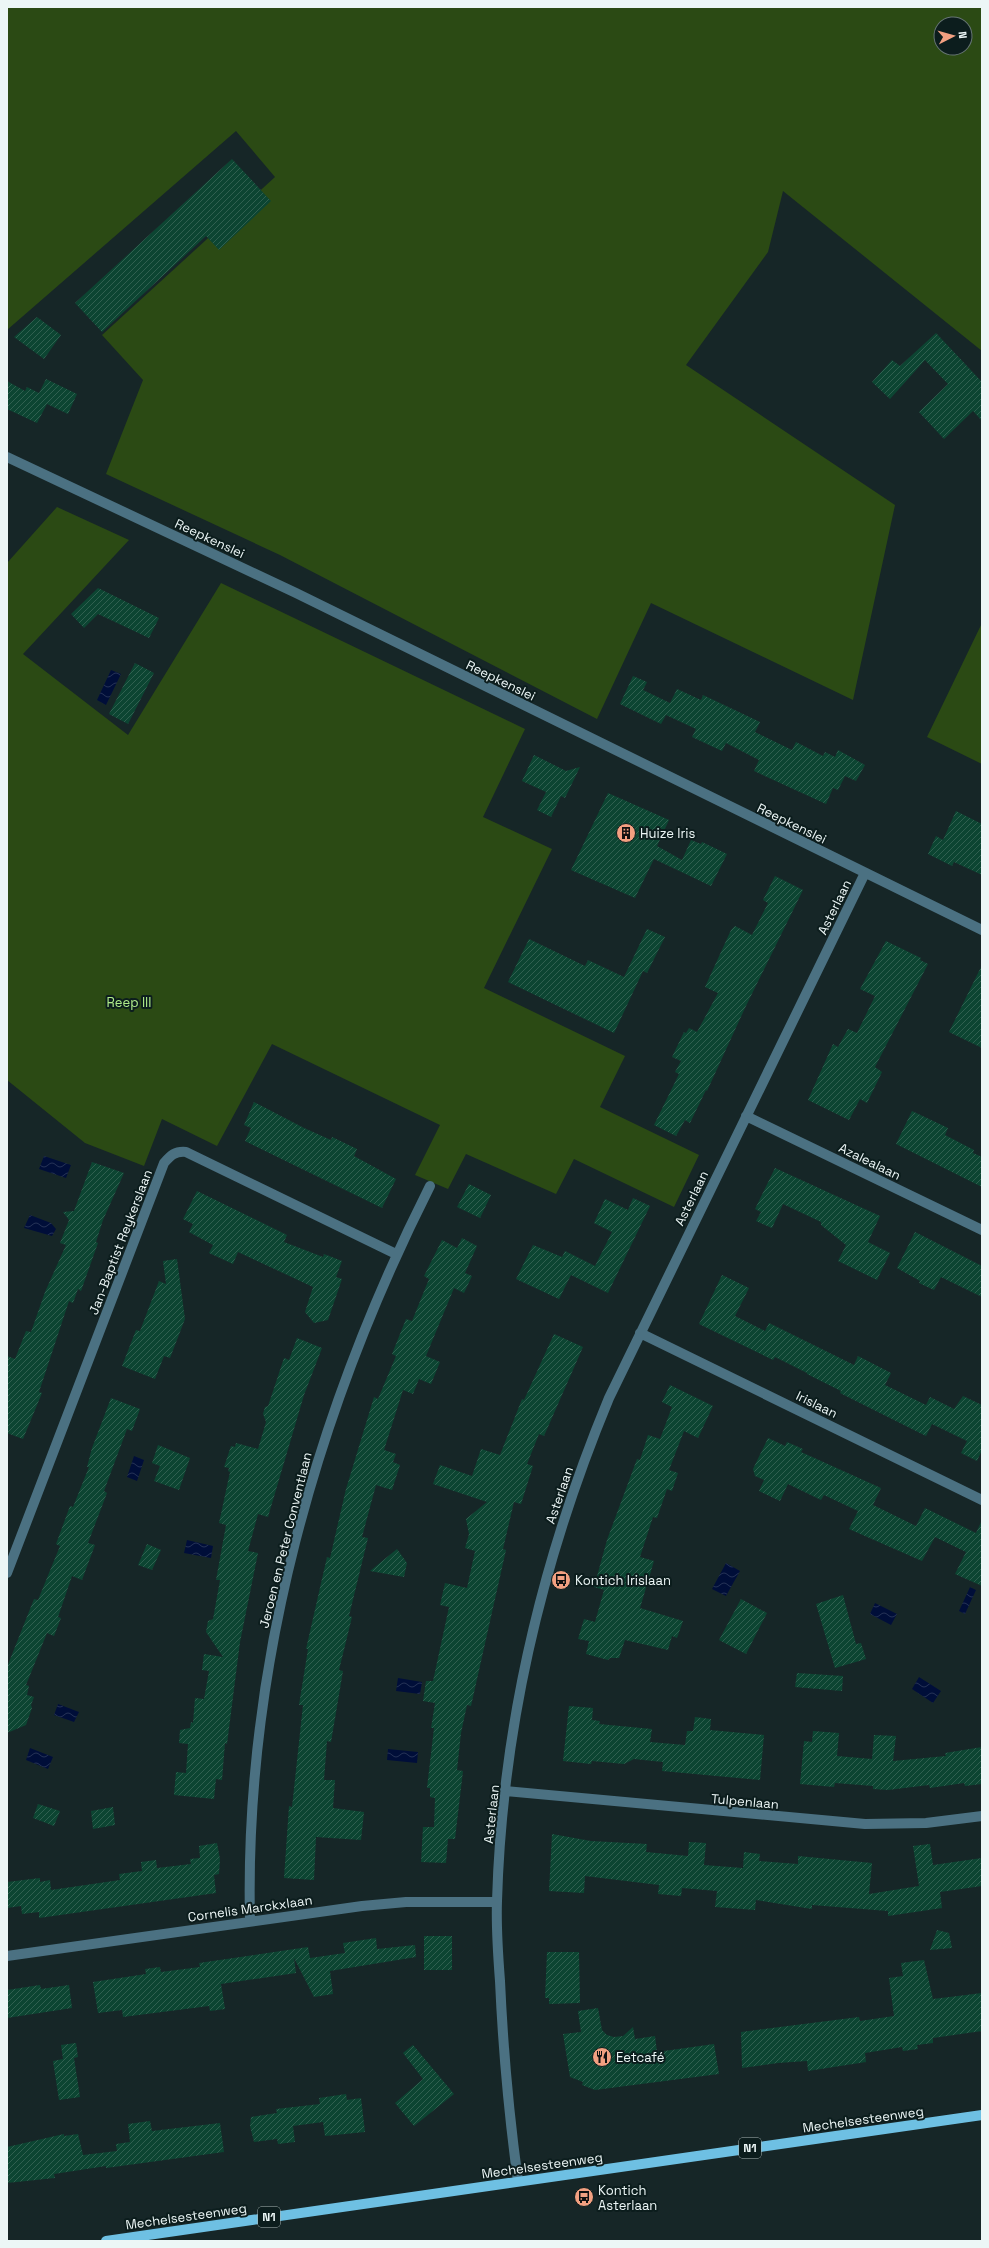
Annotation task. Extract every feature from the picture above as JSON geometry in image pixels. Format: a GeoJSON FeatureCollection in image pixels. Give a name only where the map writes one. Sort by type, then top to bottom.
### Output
{"type":"FeatureCollection","features":[{"type":"Feature","properties":{"kind":"main road","name":"Mechelsesteenweg"},"geometry":{"type":"LineString","coordinates":[[106,2241],[982,2115]]}},
{"type":"Feature","properties":{"kind":"street","name":"Reepkenslei"},"geometry":{"type":"LineString","coordinates":[[7,457],[296,593],[982,930]]}},
{"type":"Feature","properties":{"kind":"street","name":"Asterlaan"},"geometry":{"type":"LineString","coordinates":[[518,2181],[502,2031],[497,1902],[506,1791],[520,1696],[548,1569],[590,1443],[640,1332],[865,873]]}},
{"type":"Feature","properties":{"kind":"street","name":"Azalealaan"},"geometry":{"type":"LineString","coordinates":[[746,1116],[982,1230]]}},
{"type":"Feature","properties":{"kind":"street","name":"Jan-Baptist Reykerslaan"},"geometry":{"type":"LineString","coordinates":[[7,1573],[164,1163],[170,1156],[177,1151],[186,1152],[396,1254]]}},
{"type":"Feature","properties":{"kind":"street","name":"Jeroen en Peter Conventlaan"},"geometry":{"type":"LineString","coordinates":[[250,1921],[252,1824],[259,1748],[272,1655],[286,1582],[306,1502],[324,1439],[357,1346],[396,1254],[430,1186]]}},
{"type":"Feature","properties":{"kind":"street","name":"Irislaan"},"geometry":{"type":"LineString","coordinates":[[640,1332],[982,1500]]}},
{"type":"Feature","properties":{"kind":"street","name":"Tulpenlaan"},"geometry":{"type":"LineString","coordinates":[[506,1791],[865,1824],[926,1823],[982,1816]]}},
{"type":"Feature","properties":{"kind":"street","name":"Cornelis Marckxlaan"},"geometry":{"type":"LineString","coordinates":[[7,1956],[384,1903],[497,1902]]}},
{"type":"Feature","properties":{"kind":"green space"},"geometry":{"type":"Polygon","coordinates":[[[7,7],[982,7],[982,351],[783,191],[768,252],[686,365],[895,505],[853,700],[651,603],[597,719],[280,555],[106,474],[143,380],[102,335],[275,177],[236,131],[7,330],[7,7]]]}},
{"type":"Feature","properties":{"kind":"green space","name":"Reep III"},"geometry":{"type":"Polygon","coordinates":[[[57,507],[129,540],[23,654],[128,735],[221,583],[525,729],[483,817],[552,849],[484,988],[625,1056],[600,1107],[699,1155],[674,1207],[574,1159],[556,1194],[466,1154],[448,1189],[415,1175],[440,1125],[272,1044],[217,1146],[162,1119],[144,1166],[85,1143],[7,1080],[7,563],[57,507]]]}},
{"type":"Feature","properties":{"kind":"green space"},"geometry":{"type":"Polygon","coordinates":[[[982,623],[982,764],[927,737],[982,623]]]}},
{"type":"Feature","properties":{"kind":"water"},"geometry":{"type":"Polygon","coordinates":[[[111,670],[121,674],[106,705],[97,700],[111,670]]]}},
{"type":"Feature","properties":{"kind":"water"},"geometry":{"type":"Polygon","coordinates":[[[44,1156],[71,1165],[66,1178],[39,1169],[44,1156]]]}},
{"type":"Feature","properties":{"kind":"water"},"geometry":{"type":"Polygon","coordinates":[[[30,1215],[51,1223],[56,1229],[52,1236],[24,1228],[30,1215]]]}},
{"type":"Feature","properties":{"kind":"water"},"geometry":{"type":"Polygon","coordinates":[[[134,1456],[144,1460],[137,1481],[127,1477],[134,1456]]]}},
{"type":"Feature","properties":{"kind":"water"},"geometry":{"type":"Polygon","coordinates":[[[187,1540],[213,1546],[211,1558],[184,1553],[187,1540]]]}},
{"type":"Feature","properties":{"kind":"water"},"geometry":{"type":"Polygon","coordinates":[[[726,1563],[740,1571],[726,1596],[712,1589],[726,1563]]]}},
{"type":"Feature","properties":{"kind":"water"},"geometry":{"type":"Polygon","coordinates":[[[970,1587],[976,1590],[965,1614],[959,1611],[970,1587]]]}},
{"type":"Feature","properties":{"kind":"water"},"geometry":{"type":"Polygon","coordinates":[[[875,1603],[897,1614],[891,1625],[870,1614],[875,1603]]]}},
{"type":"Feature","properties":{"kind":"water"},"geometry":{"type":"Polygon","coordinates":[[[919,1677],[941,1691],[933,1703],[912,1689],[919,1677]]]}},
{"type":"Feature","properties":{"kind":"water"},"geometry":{"type":"Polygon","coordinates":[[[398,1678],[422,1682],[420,1694],[396,1691],[398,1678]]]}},
{"type":"Feature","properties":{"kind":"water"},"geometry":{"type":"Polygon","coordinates":[[[58,1704],[79,1712],[74,1722],[54,1715],[58,1704]]]}},
{"type":"Feature","properties":{"kind":"water"},"geometry":{"type":"Polygon","coordinates":[[[30,1748],[53,1757],[48,1769],[26,1760],[30,1748]]]}},
{"type":"Feature","properties":{"kind":"water"},"geometry":{"type":"Polygon","coordinates":[[[388,1749],[418,1752],[417,1763],[387,1760],[388,1749]]]}},
{"type":"Feature","properties":{"kind":"building"},"geometry":{"type":"Polygon","coordinates":[[[232,159],[271,201],[219,250],[206,236],[102,332],[75,303],[232,159]]]}},
{"type":"Feature","properties":{"kind":"building"},"geometry":{"type":"Polygon","coordinates":[[[37,317],[61,335],[44,359],[14,337],[37,317]]]}},
{"type":"Feature","properties":{"kind":"building"},"geometry":{"type":"Polygon","coordinates":[[[936,333],[982,382],[982,421],[973,411],[944,439],[919,412],[948,384],[925,360],[890,399],[872,382],[892,360],[900,366],[936,333]]]}},
{"type":"Feature","properties":{"kind":"building"},"geometry":{"type":"Polygon","coordinates":[[[46,379],[77,394],[68,414],[47,404],[37,423],[7,409],[7,381],[25,391],[27,387],[39,393],[46,379]]]}},
{"type":"Feature","properties":{"kind":"building"},"geometry":{"type":"Polygon","coordinates":[[[98,588],[159,618],[149,638],[98,614],[84,628],[71,614],[98,588]]]}},
{"type":"Feature","properties":{"kind":"building"},"geometry":{"type":"Polygon","coordinates":[[[135,663],[154,673],[128,724],[109,714],[135,663]]]}},
{"type":"Feature","properties":{"kind":"building"},"geometry":{"type":"Polygon","coordinates":[[[633,676],[647,682],[643,690],[670,703],[677,689],[701,700],[703,695],[760,722],[755,732],[792,750],[796,742],[823,756],[825,752],[835,757],[838,750],[865,765],[856,781],[845,776],[838,790],[833,788],[826,804],[754,771],[759,760],[726,743],[722,751],[692,737],[696,729],[666,715],[661,724],[620,704],[633,676]]]}},
{"type":"Feature","properties":{"kind":"building"},"geometry":{"type":"Polygon","coordinates":[[[534,755],[566,771],[580,767],[565,798],[561,796],[551,817],[537,810],[546,792],[522,781],[534,755]]]}},
{"type":"Feature","properties":{"kind":"building","name":"Huize Iris"},"geometry":{"type":"Polygon","coordinates":[[[608,793],[669,820],[657,846],[682,860],[691,840],[701,844],[702,842],[727,854],[711,886],[654,859],[635,898],[571,870],[608,793]]]}},
{"type":"Feature","properties":{"kind":"building"},"geometry":{"type":"Polygon","coordinates":[[[956,811],[982,824],[982,875],[954,862],[952,866],[928,854],[936,836],[943,840],[956,811]]]}},
{"type":"Feature","properties":{"kind":"building"},"geometry":{"type":"Polygon","coordinates":[[[775,876],[803,890],[745,1008],[707,1091],[706,1090],[690,1123],[685,1120],[676,1136],[654,1125],[679,1074],[675,1072],[681,1061],[672,1057],[684,1032],[686,1033],[689,1028],[697,1032],[718,993],[705,987],[731,930],[735,926],[752,935],[768,903],[763,900],[775,876]]]}},
{"type":"Feature","properties":{"kind":"building"},"geometry":{"type":"Polygon","coordinates":[[[647,929],[665,937],[647,973],[643,971],[614,1033],[508,982],[529,939],[585,966],[588,960],[624,977],[647,929]]]}},
{"type":"Feature","properties":{"kind":"building"},"geometry":{"type":"Polygon","coordinates":[[[886,941],[921,958],[920,960],[928,964],[875,1067],[882,1072],[867,1103],[860,1099],[849,1120],[808,1100],[833,1044],[838,1047],[848,1029],[857,1033],[875,996],[860,989],[886,941]]]}},
{"type":"Feature","properties":{"kind":"building"},"geometry":{"type":"Polygon","coordinates":[[[982,965],[982,1048],[949,1032],[982,965]]]}},
{"type":"Feature","properties":{"kind":"building"},"geometry":{"type":"Polygon","coordinates":[[[254,1102],[304,1128],[331,1140],[332,1137],[357,1149],[354,1156],[396,1179],[382,1208],[245,1141],[251,1128],[244,1125],[254,1102]]]}},
{"type":"Feature","properties":{"kind":"building"},"geometry":{"type":"Polygon","coordinates":[[[912,1111],[948,1128],[945,1135],[974,1150],[973,1153],[982,1157],[982,1187],[896,1144],[912,1111]]]}},
{"type":"Feature","properties":{"kind":"building"},"geometry":{"type":"Polygon","coordinates":[[[92,1162],[124,1173],[103,1220],[96,1242],[98,1243],[81,1291],[78,1289],[73,1303],[69,1301],[39,1392],[42,1393],[23,1439],[7,1433],[7,1356],[15,1359],[26,1331],[31,1332],[45,1292],[66,1245],[60,1243],[69,1220],[63,1212],[74,1211],[92,1162]]]}},
{"type":"Feature","properties":{"kind":"building"},"geometry":{"type":"Polygon","coordinates":[[[775,1168],[880,1216],[868,1242],[890,1253],[877,1280],[838,1261],[846,1245],[821,1225],[821,1222],[783,1204],[772,1228],[756,1221],[761,1212],[755,1209],[775,1168]]]}},
{"type":"Feature","properties":{"kind":"building"},"geometry":{"type":"Polygon","coordinates":[[[469,1184],[491,1195],[480,1218],[457,1207],[469,1184]]]}},
{"type":"Feature","properties":{"kind":"building"},"geometry":{"type":"Polygon","coordinates":[[[197,1191],[287,1235],[284,1242],[323,1257],[324,1254],[342,1261],[336,1277],[342,1279],[328,1320],[314,1323],[305,1312],[313,1287],[238,1252],[233,1264],[209,1253],[213,1245],[189,1232],[193,1224],[183,1219],[197,1191]]]}},
{"type":"Feature","properties":{"kind":"building"},"geometry":{"type":"Polygon","coordinates":[[[633,1198],[650,1206],[608,1293],[571,1275],[559,1299],[516,1279],[533,1245],[562,1257],[565,1251],[595,1266],[612,1232],[594,1223],[605,1199],[628,1210],[633,1198]]]}},
{"type":"Feature","properties":{"kind":"building"},"geometry":{"type":"Polygon","coordinates":[[[915,1232],[982,1266],[982,1297],[941,1277],[934,1290],[919,1283],[920,1281],[897,1268],[915,1232]]]}},
{"type":"Feature","properties":{"kind":"building"},"geometry":{"type":"Polygon","coordinates":[[[462,1238],[477,1246],[465,1273],[472,1276],[464,1293],[454,1288],[426,1356],[440,1362],[431,1384],[419,1379],[413,1394],[403,1390],[384,1450],[396,1454],[393,1462],[400,1465],[392,1490],[376,1485],[362,1537],[368,1538],[349,1616],[352,1617],[339,1670],[343,1671],[331,1742],[327,1741],[324,1780],[335,1780],[333,1808],[364,1812],[361,1840],[316,1837],[314,1880],[284,1878],[289,1806],[292,1807],[303,1705],[299,1705],[308,1649],[306,1649],[327,1557],[330,1558],[346,1489],[374,1397],[378,1399],[396,1356],[392,1354],[406,1319],[412,1321],[429,1279],[424,1276],[442,1240],[457,1248],[462,1238]]]}},
{"type":"Feature","properties":{"kind":"building"},"geometry":{"type":"Polygon","coordinates":[[[177,1259],[185,1319],[170,1358],[164,1356],[155,1379],[122,1366],[136,1330],[140,1331],[159,1281],[166,1284],[163,1261],[177,1259]]]}},
{"type":"Feature","properties":{"kind":"building"},"geometry":{"type":"Polygon","coordinates":[[[722,1275],[749,1288],[735,1316],[765,1331],[769,1323],[854,1365],[858,1356],[891,1373],[885,1385],[926,1405],[930,1397],[954,1409],[963,1396],[982,1405],[982,1450],[977,1461],[961,1453],[967,1441],[932,1424],[926,1436],[840,1393],[841,1391],[775,1357],[773,1360],[699,1324],[722,1275]]]}},
{"type":"Feature","properties":{"kind":"building"},"geometry":{"type":"Polygon","coordinates":[[[554,1334],[583,1347],[544,1436],[539,1434],[527,1464],[533,1466],[521,1504],[514,1502],[503,1549],[506,1550],[471,1706],[467,1705],[461,1733],[457,1770],[463,1771],[455,1839],[448,1839],[446,1863],[421,1862],[423,1827],[434,1827],[435,1798],[430,1797],[430,1788],[427,1788],[434,1728],[431,1728],[435,1703],[423,1701],[426,1681],[433,1681],[449,1607],[440,1605],[445,1583],[467,1588],[475,1551],[465,1548],[469,1534],[466,1519],[487,1502],[433,1484],[440,1465],[472,1476],[481,1449],[500,1455],[522,1399],[524,1400],[554,1334]]]}},
{"type":"Feature","properties":{"kind":"building"},"geometry":{"type":"Polygon","coordinates":[[[297,1338],[322,1348],[304,1395],[268,1517],[258,1514],[248,1551],[258,1553],[240,1642],[227,1744],[225,1743],[222,1780],[216,1779],[214,1799],[174,1795],[176,1772],[186,1773],[188,1744],[179,1743],[180,1730],[190,1728],[191,1722],[193,1723],[195,1698],[204,1699],[209,1671],[202,1670],[204,1654],[223,1657],[206,1632],[208,1621],[213,1619],[220,1580],[216,1580],[226,1525],[219,1523],[230,1472],[228,1471],[229,1468],[224,1467],[231,1446],[235,1447],[236,1443],[258,1449],[266,1422],[263,1414],[265,1407],[268,1406],[284,1358],[289,1360],[297,1338]]]}},
{"type":"Feature","properties":{"kind":"building"},"geometry":{"type":"Polygon","coordinates":[[[670,1385],[713,1406],[698,1438],[684,1431],[669,1470],[678,1473],[672,1491],[667,1489],[657,1518],[653,1517],[640,1557],[654,1561],[640,1608],[683,1621],[677,1638],[672,1636],[668,1650],[625,1640],[619,1658],[610,1658],[608,1660],[586,1654],[589,1641],[578,1639],[584,1619],[595,1622],[604,1590],[594,1587],[607,1540],[637,1459],[640,1460],[648,1435],[660,1439],[672,1407],[662,1402],[670,1385]]]}},
{"type":"Feature","properties":{"kind":"building"},"geometry":{"type":"Polygon","coordinates":[[[111,1398],[140,1409],[132,1431],[127,1429],[104,1491],[107,1493],[88,1543],[95,1545],[82,1580],[72,1576],[58,1617],[61,1618],[54,1636],[47,1633],[26,1685],[29,1686],[27,1695],[34,1697],[26,1725],[7,1733],[7,1667],[34,1599],[38,1600],[60,1546],[56,1544],[70,1506],[73,1507],[89,1467],[87,1467],[92,1448],[111,1398]]]}},
{"type":"Feature","properties":{"kind":"building"},"geometry":{"type":"Polygon","coordinates":[[[768,1438],[785,1446],[787,1442],[803,1449],[801,1452],[881,1488],[873,1505],[916,1526],[925,1508],[976,1533],[982,1520],[982,1586],[955,1574],[966,1552],[935,1537],[922,1561],[849,1529],[858,1511],[824,1495],[821,1500],[788,1484],[780,1501],[759,1491],[764,1480],[755,1476],[753,1469],[768,1438]]]}},
{"type":"Feature","properties":{"kind":"building"},"geometry":{"type":"Polygon","coordinates":[[[158,1445],[190,1458],[179,1490],[154,1481],[160,1466],[152,1463],[158,1445]]]}},
{"type":"Feature","properties":{"kind":"building"},"geometry":{"type":"Polygon","coordinates":[[[147,1544],[161,1550],[152,1570],[138,1565],[147,1544]]]}},
{"type":"Feature","properties":{"kind":"building"},"geometry":{"type":"Polygon","coordinates":[[[397,1549],[407,1563],[404,1577],[370,1571],[397,1549]]]}},
{"type":"Feature","properties":{"kind":"building"},"geometry":{"type":"Polygon","coordinates":[[[843,1595],[856,1644],[861,1643],[866,1659],[835,1668],[816,1604],[843,1595]]]}},
{"type":"Feature","properties":{"kind":"building"},"geometry":{"type":"Polygon","coordinates":[[[741,1599],[767,1613],[746,1654],[719,1640],[741,1599]]]}},
{"type":"Feature","properties":{"kind":"building"},"geometry":{"type":"Polygon","coordinates":[[[797,1673],[843,1676],[842,1691],[795,1687],[797,1673]]]}},
{"type":"Feature","properties":{"kind":"building"},"geometry":{"type":"Polygon","coordinates":[[[569,1706],[593,1708],[592,1720],[600,1721],[599,1724],[652,1729],[650,1742],[685,1745],[687,1731],[693,1731],[695,1717],[711,1719],[710,1730],[764,1735],[760,1780],[662,1771],[663,1762],[634,1759],[624,1764],[592,1761],[591,1764],[563,1761],[569,1706]]]}},
{"type":"Feature","properties":{"kind":"building"},"geometry":{"type":"Polygon","coordinates":[[[813,1731],[839,1733],[837,1756],[872,1759],[874,1735],[896,1736],[893,1761],[946,1756],[945,1753],[982,1747],[982,1784],[965,1786],[964,1783],[930,1788],[929,1785],[888,1790],[873,1789],[873,1786],[835,1783],[834,1787],[800,1784],[804,1741],[812,1742],[813,1731]]]}},
{"type":"Feature","properties":{"kind":"building"},"geometry":{"type":"Polygon","coordinates":[[[38,1804],[60,1811],[54,1826],[33,1818],[38,1804]]]}},
{"type":"Feature","properties":{"kind":"building"},"geometry":{"type":"Polygon","coordinates":[[[113,1807],[115,1825],[93,1829],[91,1811],[113,1807]]]}},
{"type":"Feature","properties":{"kind":"building"},"geometry":{"type":"Polygon","coordinates":[[[552,1834],[591,1841],[647,1844],[646,1852],[688,1856],[689,1842],[706,1843],[704,1865],[743,1868],[744,1852],[760,1854],[759,1861],[798,1864],[798,1856],[872,1863],[869,1894],[919,1886],[913,1846],[930,1844],[933,1865],[982,1858],[982,1886],[940,1892],[942,1908],[888,1916],[888,1911],[812,1905],[812,1909],[756,1900],[755,1910],[715,1907],[717,1891],[682,1888],[681,1896],[658,1894],[659,1885],[585,1876],[584,1893],[549,1891],[552,1834]]]}},
{"type":"Feature","properties":{"kind":"building"},"geometry":{"type":"Polygon","coordinates":[[[217,1843],[220,1859],[219,1874],[214,1875],[216,1893],[39,1918],[39,1912],[22,1914],[21,1906],[7,1908],[7,1882],[40,1878],[40,1882],[50,1880],[51,1890],[120,1880],[119,1874],[142,1871],[141,1862],[156,1860],[157,1868],[191,1864],[190,1859],[200,1858],[199,1846],[217,1843]]]}},
{"type":"Feature","properties":{"kind":"building"},"geometry":{"type":"Polygon","coordinates":[[[937,1930],[949,1933],[952,1948],[930,1950],[937,1930]]]}},
{"type":"Feature","properties":{"kind":"building"},"geometry":{"type":"Polygon","coordinates":[[[424,1936],[452,1936],[452,1970],[424,1970],[424,1936]]]}},
{"type":"Feature","properties":{"kind":"building"},"geometry":{"type":"Polygon","coordinates":[[[376,1938],[377,1949],[415,1945],[416,1957],[330,1971],[333,1994],[314,1997],[294,1958],[296,1973],[221,1984],[225,2009],[210,2011],[209,2006],[123,2017],[122,2010],[98,2013],[93,1982],[146,1974],[145,1969],[160,1967],[161,1972],[200,1967],[199,1963],[308,1947],[310,1958],[345,1953],[343,1943],[376,1938]]]}},
{"type":"Feature","properties":{"kind":"building"},"geometry":{"type":"Polygon","coordinates":[[[547,1952],[579,1952],[580,2003],[549,2004],[549,1998],[545,1998],[547,1952]]]}},
{"type":"Feature","properties":{"kind":"building"},"geometry":{"type":"Polygon","coordinates":[[[924,1960],[933,1999],[982,1993],[982,2031],[933,2038],[933,2043],[917,2045],[918,2049],[903,2051],[902,2047],[865,2053],[866,2062],[808,2071],[807,2061],[742,2068],[741,2032],[859,2017],[860,2021],[894,2016],[889,1978],[903,1976],[901,1963],[924,1960]]]}},
{"type":"Feature","properties":{"kind":"building"},"geometry":{"type":"Polygon","coordinates":[[[40,1985],[41,1989],[69,1985],[72,2008],[7,2018],[7,1990],[40,1985]]]}},
{"type":"Feature","properties":{"kind":"building","name":"Eetcafé"},"geometry":{"type":"Polygon","coordinates":[[[598,2008],[602,2030],[607,2035],[614,2037],[623,2036],[633,2027],[635,2039],[655,2036],[657,2052],[714,2044],[719,2074],[595,2090],[582,2085],[583,2082],[570,2077],[563,2034],[581,2032],[578,2011],[598,2008]]]}},
{"type":"Feature","properties":{"kind":"building"},"geometry":{"type":"Polygon","coordinates":[[[76,2043],[78,2057],[74,2058],[80,2097],[59,2100],[53,2061],[63,2059],[61,2045],[76,2043]]]}},
{"type":"Feature","properties":{"kind":"building"},"geometry":{"type":"Polygon","coordinates":[[[413,2045],[454,2094],[414,2126],[395,2103],[423,2079],[403,2053],[413,2045]]]}},
{"type":"Feature","properties":{"kind":"building"},"geometry":{"type":"Polygon","coordinates":[[[346,2094],[347,2100],[361,2098],[365,2132],[325,2136],[323,2122],[293,2126],[295,2142],[278,2144],[277,2139],[254,2142],[250,2126],[251,2117],[277,2113],[276,2109],[320,2104],[319,2098],[346,2094]]]}},
{"type":"Feature","properties":{"kind":"building"},"geometry":{"type":"Polygon","coordinates":[[[150,2121],[152,2131],[220,2123],[224,2152],[106,2168],[106,2166],[54,2174],[55,2178],[7,2183],[7,2147],[64,2134],[64,2136],[78,2134],[83,2155],[117,2151],[116,2144],[130,2142],[128,2124],[150,2121]]]}},
{"type":"Feature","properties":{"kind":"place","name":"Huize Iris"},"geometry":{"type":"Point","coordinates":[626,833]}},
{"type":"Feature","properties":{"kind":"place","name":"Kontich Irislaan"},"geometry":{"type":"Point","coordinates":[561,1580]}},
{"type":"Feature","properties":{"kind":"place","name":"Eetcafé"},"geometry":{"type":"Point","coordinates":[602,2057]}},
{"type":"Feature","properties":{"kind":"place","name":"Kontich Asterlaan"},"geometry":{"type":"Point","coordinates":[584,2197]}}]}
